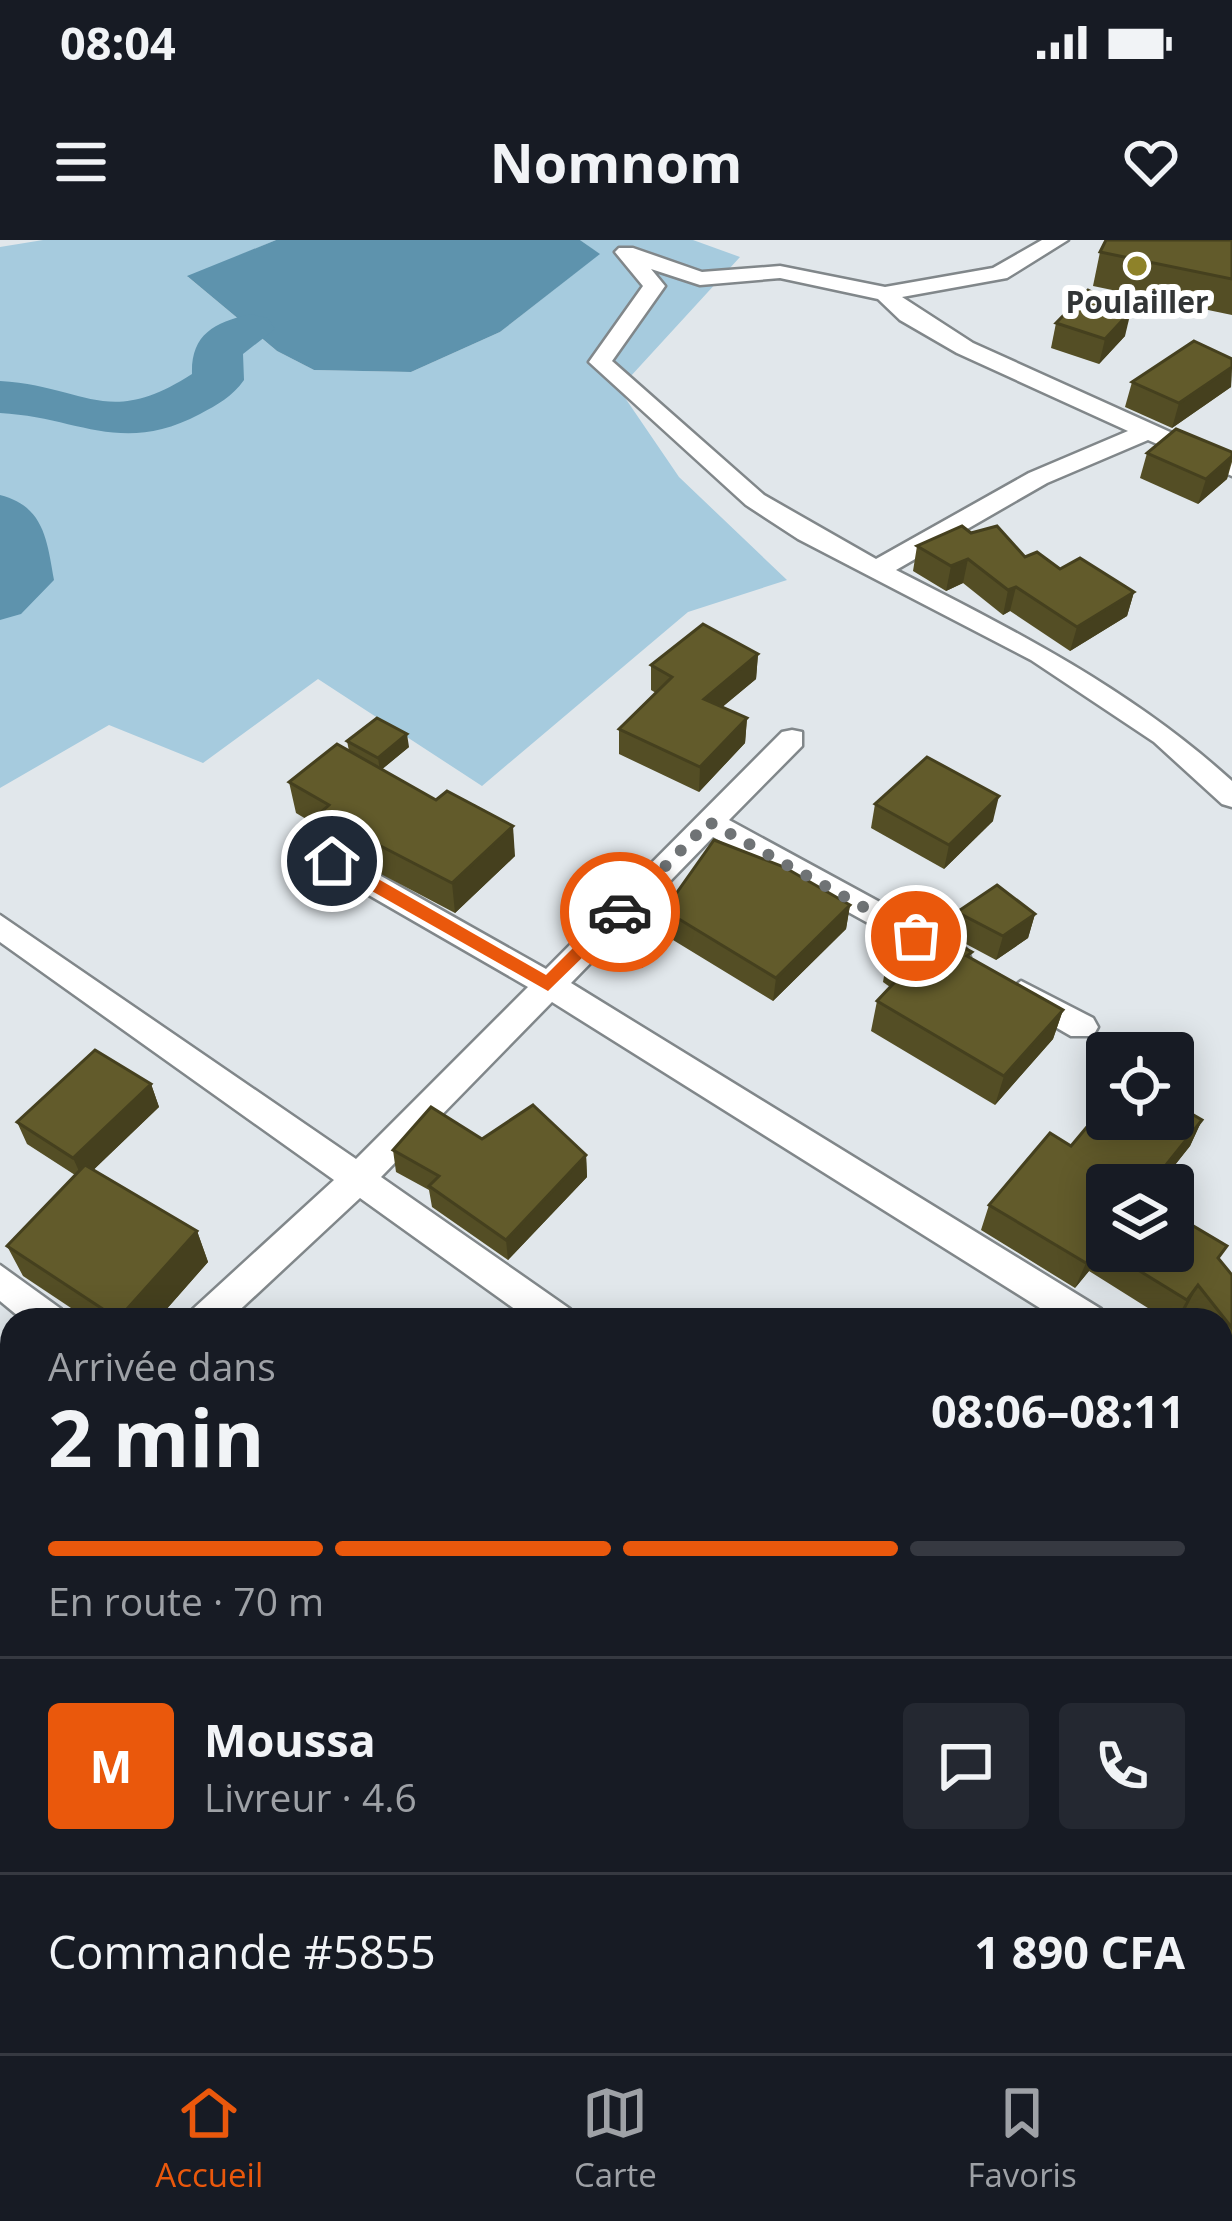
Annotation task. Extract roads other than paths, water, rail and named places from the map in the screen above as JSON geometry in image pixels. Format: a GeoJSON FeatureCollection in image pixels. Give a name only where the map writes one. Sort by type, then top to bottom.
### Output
{"type":"FeatureCollection","features":[{"type":"Feature","properties":{"kind":"street"},"geometry":{"type":"LineString","coordinates":[[884,294],[999,273],[1058,240]]}},
{"type":"Feature","properties":{"kind":"street"},"geometry":{"type":"LineString","coordinates":[[1232,469],[964,348],[884,294],[780,272],[700,278],[626,252],[654,286],[600,362],[755,500],[807,534],[1040,653],[1164,735],[1232,797]]}},
{"type":"Feature","properties":{"kind":"street"},"geometry":{"type":"LineString","coordinates":[[880,568],[1039,478],[1150,430]]}},
{"type":"Feature","properties":{"kind":"street"},"geometry":{"type":"LineString","coordinates":[[219,1308],[360,1178],[792,739]]}},
{"type":"Feature","properties":{"kind":"street"},"geometry":{"type":"LineString","coordinates":[[709,822],[1082,1027]]}},
{"type":"Feature","properties":{"kind":"street"},"geometry":{"type":"LineString","coordinates":[[332,861],[548,984],[1070,1308]]}},
{"type":"Feature","properties":{"kind":"street"},"geometry":{"type":"LineString","coordinates":[[0,926],[541,1308]]}},
{"type":"Feature","properties":{"kind":"street"},"geometry":{"type":"LineString","coordinates":[[0,1280],[34,1308]]}},
{"type":"Feature","properties":{"kind":"waterway"},"geometry":{"type":"LineString","coordinates":[[0,397],[112,420],[140,419],[181,403],[218,380],[217,347],[250,329]]}},
{"type":"Feature","properties":{"kind":"waterway"},"geometry":{"type":"LineString","coordinates":[[0,512],[17,529],[25,580],[0,601]]}},
{"type":"Feature","properties":{"kind":"place","name":"Poulailler"},"geometry":{"type":"Point","coordinates":[1137,266]}}]}
